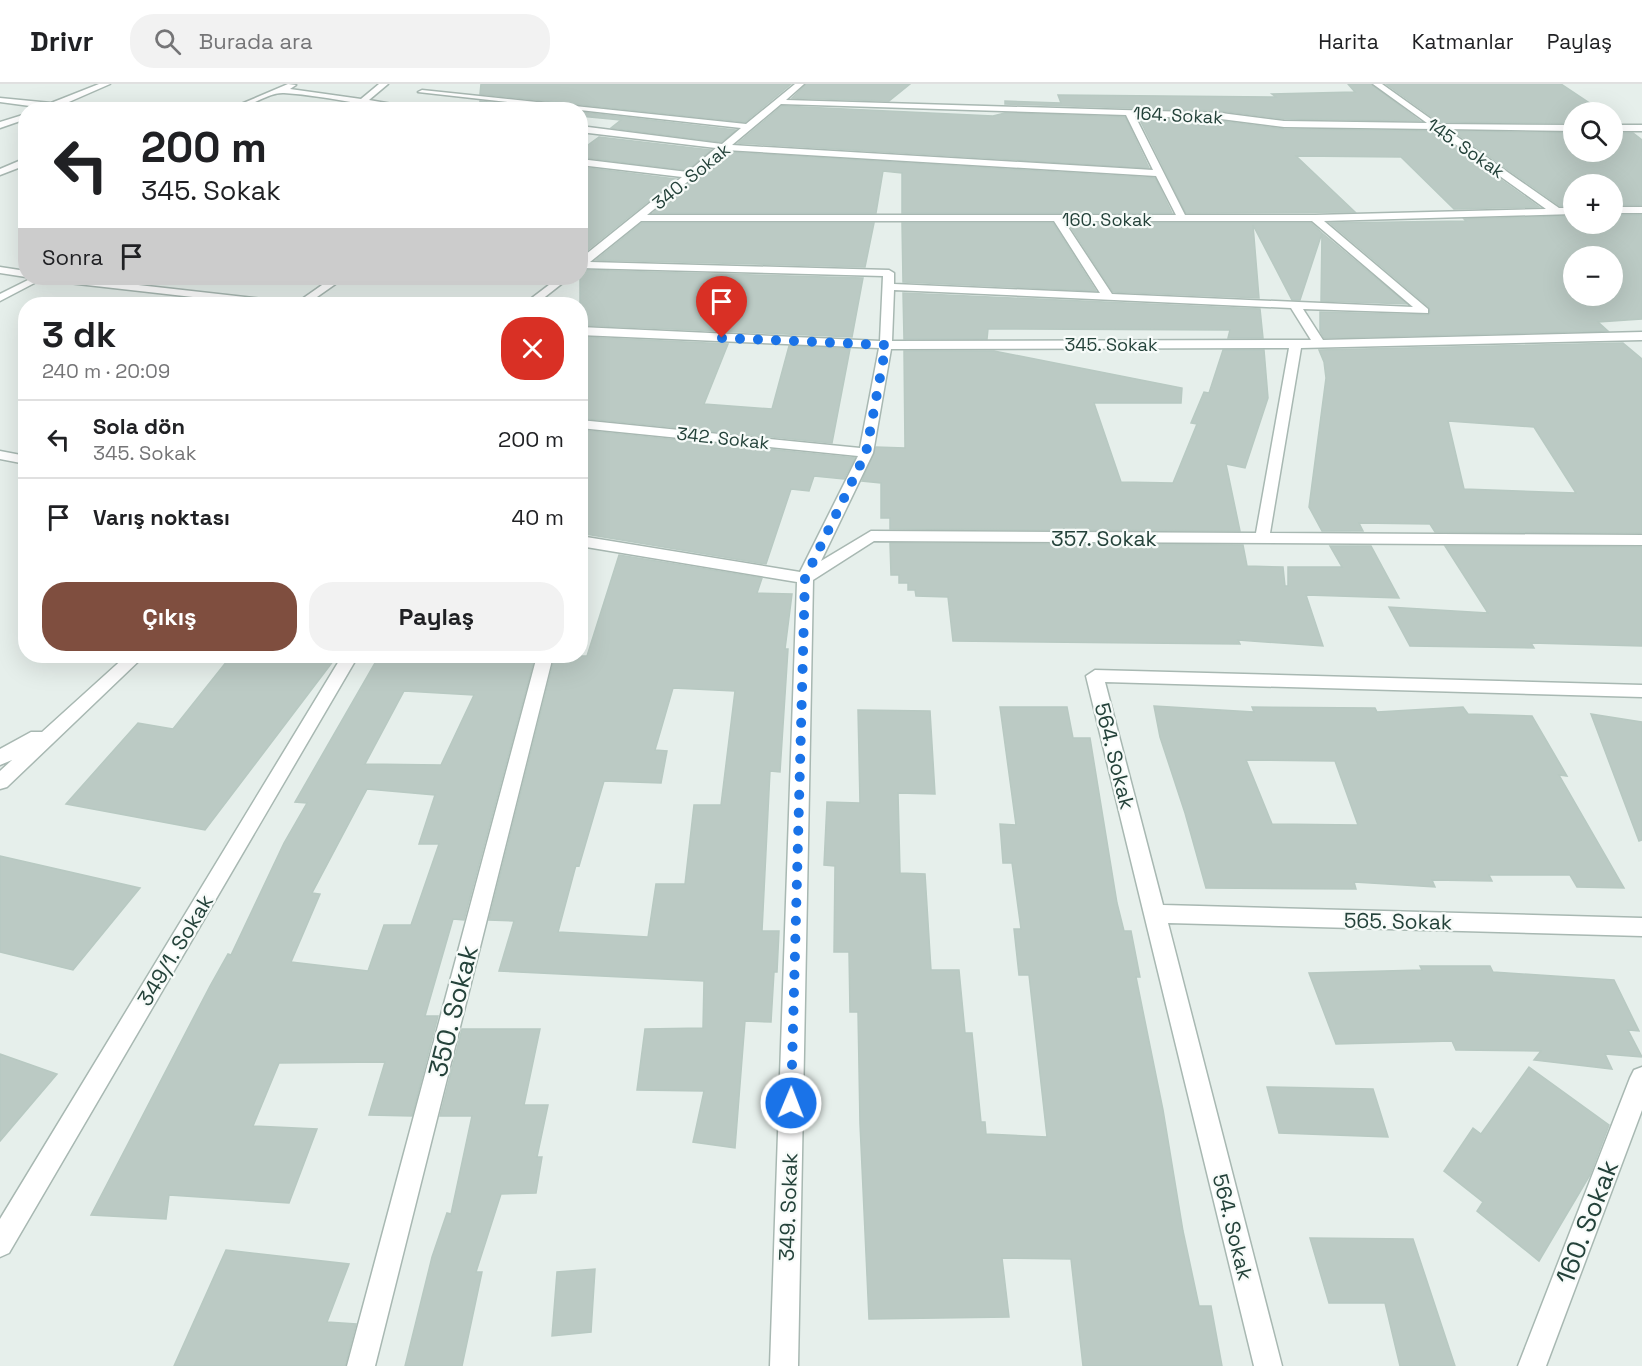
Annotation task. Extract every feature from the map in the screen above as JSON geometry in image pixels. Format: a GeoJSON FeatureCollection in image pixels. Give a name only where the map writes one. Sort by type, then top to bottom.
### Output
{"type":"FeatureCollection","features":[{"type":"Feature","properties":{"kind":"street"},"geometry":{"type":"LineString","coordinates":[[61,102],[106,84]]}},
{"type":"Feature","properties":{"kind":"street"},"geometry":{"type":"LineString","coordinates":[[251,102],[294,84]]}},
{"type":"Feature","properties":{"kind":"street"},"geometry":{"type":"LineString","coordinates":[[281,90],[362,102],[384,84]]}},
{"type":"Feature","properties":{"kind":"street","name":"340. Sokak"},"geometry":{"type":"LineString","coordinates":[[588,259],[782,102],[800,84]]}},
{"type":"Feature","properties":{"kind":"street","name":"145. Sokak"},"geometry":{"type":"LineString","coordinates":[[1377,84],[1556,211]]}},
{"type":"Feature","properties":{"kind":"street"},"geometry":{"type":"LineString","coordinates":[[423,92],[517,102]]}},
{"type":"Feature","properties":{"kind":"street"},"geometry":{"type":"LineString","coordinates":[[0,100],[18,102]]}},
{"type":"Feature","properties":{"kind":"street","name":"164. Sokak"},"geometry":{"type":"LineString","coordinates":[[782,102],[1221,116],[1284,124],[1563,128]]}},
{"type":"Feature","properties":{"kind":"street"},"geometry":{"type":"LineString","coordinates":[[588,110],[751,127]]}},
{"type":"Feature","properties":{"kind":"street"},"geometry":{"type":"LineString","coordinates":[[1129,113],[1182,218]]}},
{"type":"Feature","properties":{"kind":"street"},"geometry":{"type":"LineString","coordinates":[[0,125],[18,119]]}},
{"type":"Feature","properties":{"kind":"street"},"geometry":{"type":"LineString","coordinates":[[1623,128],[1642,128]]}},
{"type":"Feature","properties":{"kind":"street"},"geometry":{"type":"LineString","coordinates":[[588,130],[727,147],[1160,173]]}},
{"type":"Feature","properties":{"kind":"street"},"geometry":{"type":"LineString","coordinates":[[588,163],[692,175]]}},
{"type":"Feature","properties":{"kind":"street"},"geometry":{"type":"LineString","coordinates":[[0,172],[18,164]]}},
{"type":"Feature","properties":{"kind":"street"},"geometry":{"type":"LineString","coordinates":[[0,172],[18,173]]}},
{"type":"Feature","properties":{"kind":"street"},"geometry":{"type":"LineString","coordinates":[[1623,210],[1642,210]]}},
{"type":"Feature","properties":{"kind":"street","name":"160. Sokak"},"geometry":{"type":"LineString","coordinates":[[641,218],[1315,218],[1563,211]]}},
{"type":"Feature","properties":{"kind":"street"},"geometry":{"type":"LineString","coordinates":[[588,265],[890,273],[890,287],[1424,311],[1315,218]]}},
{"type":"Feature","properties":{"kind":"street"},"geometry":{"type":"LineString","coordinates":[[1058,219],[1109,298]]}},
{"type":"Feature","properties":{"kind":"street"},"geometry":{"type":"LineString","coordinates":[[0,270],[18,273]]}},
{"type":"Feature","properties":{"kind":"street"},"geometry":{"type":"LineString","coordinates":[[0,298],[25,285]]}},
{"type":"Feature","properties":{"kind":"street"},"geometry":{"type":"LineString","coordinates":[[136,285],[227,297]]}},
{"type":"Feature","properties":{"kind":"street"},"geometry":{"type":"LineString","coordinates":[[310,297],[328,285]]}},
{"type":"Feature","properties":{"kind":"street"},"geometry":{"type":"LineString","coordinates":[[538,297],[555,285]]}},
{"type":"Feature","properties":{"kind":"street","name":"349. Sokak"},"geometry":{"type":"LineString","coordinates":[[784,1366],[805,578],[866,453],[886,345],[890,287]]}},
{"type":"Feature","properties":{"kind":"street"},"geometry":{"type":"LineString","coordinates":[[1296,307],[1319,344]]}},
{"type":"Feature","properties":{"kind":"street","name":"345. Sokak"},"geometry":{"type":"LineString","coordinates":[[588,332],[886,345],[1319,344],[1642,336]]}},
{"type":"Feature","properties":{"kind":"street"},"geometry":{"type":"LineString","coordinates":[[1262,539],[1296,344]]}},
{"type":"Feature","properties":{"kind":"street","name":"342. Sokak"},"geometry":{"type":"LineString","coordinates":[[588,425],[866,453]]}},
{"type":"Feature","properties":{"kind":"street"},"geometry":{"type":"LineString","coordinates":[[0,455],[18,458]]}},
{"type":"Feature","properties":{"kind":"street","name":"357. Sokak"},"geometry":{"type":"LineString","coordinates":[[805,578],[872,536],[1642,540]]}},
{"type":"Feature","properties":{"kind":"street"},"geometry":{"type":"LineString","coordinates":[[588,542],[805,578]]}},
{"type":"Feature","properties":{"kind":"street"},"geometry":{"type":"LineString","coordinates":[[0,782],[128,663]]}},
{"type":"Feature","properties":{"kind":"street","name":"349/1. Sokak"},"geometry":{"type":"LineString","coordinates":[[0,1244],[346,663]]}},
{"type":"Feature","properties":{"kind":"street","name":"350. Sokak"},"geometry":{"type":"LineString","coordinates":[[361,1366],[543,663]]}},
{"type":"Feature","properties":{"kind":"street","name":"564. Sokak"},"geometry":{"type":"LineString","coordinates":[[1268,1366],[1095,676],[1642,691]]}},
{"type":"Feature","properties":{"kind":"street"},"geometry":{"type":"LineString","coordinates":[[0,758],[62,723]]}},
{"type":"Feature","properties":{"kind":"street","name":"565. Sokak"},"geometry":{"type":"LineString","coordinates":[[1155,914],[1642,927]]}},
{"type":"Feature","properties":{"kind":"street","name":"160. Sokak"},"geometry":{"type":"LineString","coordinates":[[1532,1366],[1642,1078]]}},
{"type":"Feature","properties":{"kind":"building"},"geometry":{"type":"Polygon","coordinates":[[[481,84],[791,84],[745,122],[588,105],[588,102],[556,102],[480,94],[481,84]]]}},
{"type":"Feature","properties":{"kind":"building"},"geometry":{"type":"Polygon","coordinates":[[[806,84],[910,84],[889,101],[792,98],[806,84]]]}},
{"type":"Feature","properties":{"kind":"building"},"geometry":{"type":"Polygon","coordinates":[[[1348,84],[1371,84],[1420,121],[1284,119],[1221,111],[1005,104],[1005,101],[1061,103],[1058,95],[1276,97],[1272,94],[1355,92],[1348,84]]]}},
{"type":"Feature","properties":{"kind":"building"},"geometry":{"type":"Polygon","coordinates":[[[1386,84],[1561,84],[1588,102],[1563,102],[1563,123],[1439,122],[1386,84]]]}},
{"type":"Feature","properties":{"kind":"building"},"geometry":{"type":"Polygon","coordinates":[[[782,106],[993,116],[1005,113],[1125,117],[1149,168],[738,143],[782,106]]]}},
{"type":"Feature","properties":{"kind":"building"},"geometry":{"type":"Polygon","coordinates":[[[588,113],[736,130],[721,142],[611,128],[621,120],[588,117],[588,113]]]}},
{"type":"Feature","properties":{"kind":"building"},"geometry":{"type":"Polygon","coordinates":[[[1139,118],[1221,121],[1284,129],[1433,131],[1539,207],[1454,209],[1401,157],[1296,156],[1355,212],[1186,213],[1139,118]]]}},
{"type":"Feature","properties":{"kind":"building"},"geometry":{"type":"Polygon","coordinates":[[[1453,131],[1563,133],[1563,162],[1623,162],[1623,133],[1633,133],[1642,140],[1642,205],[1623,205],[1623,174],[1563,174],[1563,206],[1453,131]]]}},
{"type":"Feature","properties":{"kind":"building"},"geometry":{"type":"Polygon","coordinates":[[[599,137],[711,150],[687,170],[588,158],[588,145],[599,137]]]}},
{"type":"Feature","properties":{"kind":"building"},"geometry":{"type":"Polygon","coordinates":[[[727,152],[1155,178],[1172,213],[902,213],[902,173],[883,171],[876,213],[653,213],[727,152]]]}},
{"type":"Feature","properties":{"kind":"building"},"geometry":{"type":"Polygon","coordinates":[[[588,168],[676,179],[588,250],[588,168]]]}},
{"type":"Feature","properties":{"kind":"building"},"geometry":{"type":"Polygon","coordinates":[[[1623,215],[1642,215],[1642,319],[1598,322],[1608,331],[1324,338],[1320,331],[1320,312],[1428,315],[1430,313],[1429,307],[1330,223],[1466,221],[1464,219],[1563,216],[1563,234],[1623,234],[1623,215]]]}},
{"type":"Feature","properties":{"kind":"building"},"geometry":{"type":"Polygon","coordinates":[[[642,223],[874,223],[865,267],[596,260],[642,223]]]}},
{"type":"Feature","properties":{"kind":"building"},"geometry":{"type":"Polygon","coordinates":[[[902,223],[1053,223],[1096,291],[903,282],[902,223]]]}},
{"type":"Feature","properties":{"kind":"building"},"geometry":{"type":"Polygon","coordinates":[[[1068,223],[1311,223],[1322,233],[1300,300],[1292,300],[1253,225],[1259,298],[1113,292],[1068,223]]]}},
{"type":"Feature","properties":{"kind":"building"},"geometry":{"type":"Polygon","coordinates":[[[1322,233],[1407,304],[1321,301],[1322,233]]]}},
{"type":"Feature","properties":{"kind":"building"},"geometry":{"type":"Polygon","coordinates":[[[588,270],[863,278],[852,337],[588,325],[588,297],[580,297],[580,285],[588,285],[588,270]]]}},
{"type":"Feature","properties":{"kind":"building"},"geometry":{"type":"Polygon","coordinates":[[[903,293],[1260,309],[1263,338],[1228,338],[1230,330],[988,329],[987,339],[904,339],[903,293]]]}},
{"type":"Feature","properties":{"kind":"building"},"geometry":{"type":"Polygon","coordinates":[[[588,337],[728,344],[704,404],[772,409],[789,346],[850,349],[832,443],[588,419],[588,337]]]}},
{"type":"Feature","properties":{"kind":"building"},"geometry":{"type":"Polygon","coordinates":[[[1623,343],[1642,359],[1642,533],[1435,532],[1430,524],[1359,523],[1363,531],[1322,531],[1309,507],[1326,378],[1324,362],[1319,350],[1623,343]],[[1448,421],[1464,489],[1576,493],[1534,427],[1448,421]]]}},
{"type":"Feature","properties":{"kind":"building"},"geometry":{"type":"Polygon","coordinates":[[[1223,350],[1264,350],[1268,398],[1245,468],[1226,464],[1240,531],[890,529],[890,518],[881,518],[881,483],[862,481],[876,447],[905,448],[904,351],[994,351],[1182,388],[1181,403],[1094,403],[1121,482],[1173,483],[1197,424],[1191,423],[1204,392],[1209,393],[1223,350]]]}},
{"type":"Feature","properties":{"kind":"building"},"geometry":{"type":"Polygon","coordinates":[[[588,431],[855,458],[844,479],[814,476],[809,491],[791,489],[766,564],[588,534],[588,431]]]}},
{"type":"Feature","properties":{"kind":"building"},"geometry":{"type":"Polygon","coordinates":[[[890,543],[1243,545],[1247,566],[1283,567],[1285,586],[1288,586],[1288,567],[1342,567],[1330,546],[1371,546],[1399,598],[1306,595],[1323,646],[1238,640],[1240,644],[953,641],[948,597],[916,596],[915,590],[908,590],[908,583],[899,583],[899,575],[891,575],[890,543]]]}},
{"type":"Feature","properties":{"kind":"building"},"geometry":{"type":"Polygon","coordinates":[[[1445,546],[1642,547],[1642,646],[1531,643],[1534,648],[1410,646],[1389,607],[1488,613],[1445,546]]]}},
{"type":"Feature","properties":{"kind":"building"},"geometry":{"type":"Polygon","coordinates":[[[619,555],[762,578],[757,593],[792,594],[785,649],[788,649],[780,772],[770,771],[762,931],[779,931],[777,972],[774,972],[771,1022],[745,1021],[735,1148],[693,1142],[704,1091],[637,1090],[645,1029],[703,1028],[704,981],[499,971],[514,921],[489,920],[553,663],[588,663],[588,653],[619,555]],[[673,688],[655,750],[667,751],[661,783],[604,781],[579,866],[576,865],[558,932],[648,937],[656,884],[685,884],[694,805],[721,805],[735,691],[673,688]]]}},
{"type":"Feature","properties":{"kind":"building"},"geometry":{"type":"Polygon","coordinates":[[[225,663],[332,663],[205,830],[66,804],[138,723],[173,729],[225,663]]]}},
{"type":"Feature","properties":{"kind":"building"},"geometry":{"type":"Polygon","coordinates":[[[375,663],[533,663],[464,920],[453,919],[425,1016],[438,1016],[412,1116],[369,1115],[385,1062],[279,1063],[253,1126],[317,1129],[289,1203],[169,1195],[166,1219],[91,1215],[210,986],[228,954],[231,955],[284,843],[307,803],[295,802],[375,663]],[[404,691],[365,764],[441,765],[474,695],[404,691]],[[367,789],[312,893],[320,894],[291,962],[368,971],[384,925],[411,925],[439,844],[419,844],[435,795],[367,789]]]}},
{"type":"Feature","properties":{"kind":"building"},"geometry":{"type":"Polygon","coordinates":[[[1154,706],[1254,712],[1252,707],[1375,708],[1377,712],[1463,707],[1468,714],[1532,716],[1567,776],[1559,775],[1624,888],[1577,887],[1570,875],[1489,875],[1492,881],[1432,880],[1435,887],[1354,882],[1356,889],[1206,888],[1160,737],[1154,706]],[[1246,760],[1272,824],[1358,825],[1335,761],[1246,760]]]}},
{"type":"Feature","properties":{"kind":"building"},"geometry":{"type":"Polygon","coordinates":[[[1000,707],[1067,707],[1073,738],[1090,738],[1117,903],[1124,931],[1131,931],[1140,977],[1136,977],[1163,1110],[1183,1231],[1199,1306],[1211,1306],[1222,1366],[1083,1366],[1071,1259],[1002,1258],[1009,1317],[869,1319],[860,1124],[858,1012],[850,1012],[849,952],[834,952],[835,866],[824,865],[827,802],[860,803],[858,710],[930,711],[935,794],[898,793],[900,873],[925,874],[931,970],[959,970],[965,1033],[972,1033],[981,1122],[985,1122],[986,1134],[1047,1137],[1029,975],[1019,975],[1014,929],[1021,929],[1012,863],[1003,863],[1000,824],[1016,825],[1000,707]]]}},
{"type":"Feature","properties":{"kind":"building"},"geometry":{"type":"Polygon","coordinates":[[[1591,714],[1642,722],[1642,840],[1639,841],[1591,714]]]}},
{"type":"Feature","properties":{"kind":"building"},"geometry":{"type":"Polygon","coordinates":[[[0,856],[140,888],[73,970],[0,952],[0,856]]]}},
{"type":"Feature","properties":{"kind":"building"},"geometry":{"type":"Polygon","coordinates":[[[1420,966],[1490,966],[1493,972],[1614,980],[1639,1031],[1628,1030],[1642,1057],[1605,1054],[1612,1069],[1534,1060],[1541,1051],[1456,1050],[1452,1041],[1336,1044],[1309,973],[1422,970],[1420,966]]]}},
{"type":"Feature","properties":{"kind":"building"},"geometry":{"type":"Polygon","coordinates":[[[462,1029],[540,1029],[524,1105],[548,1105],[537,1157],[542,1157],[536,1193],[501,1194],[476,1272],[482,1272],[462,1366],[405,1366],[432,1257],[447,1213],[451,1214],[472,1116],[440,1116],[462,1029]]]}},
{"type":"Feature","properties":{"kind":"building"},"geometry":{"type":"Polygon","coordinates":[[[0,1054],[57,1074],[0,1141],[0,1054]]]}},
{"type":"Feature","properties":{"kind":"building"},"geometry":{"type":"Polygon","coordinates":[[[1529,1067],[1609,1125],[1590,1175],[1539,1261],[1477,1211],[1483,1202],[1444,1171],[1473,1128],[1481,1134],[1529,1067]]]}},
{"type":"Feature","properties":{"kind":"building"},"geometry":{"type":"Polygon","coordinates":[[[1267,1087],[1373,1089],[1388,1137],[1279,1133],[1267,1087]]]}},
{"type":"Feature","properties":{"kind":"building"},"geometry":{"type":"Polygon","coordinates":[[[1310,1238],[1413,1239],[1455,1366],[1400,1366],[1385,1303],[1329,1303],[1310,1238]]]}},
{"type":"Feature","properties":{"kind":"building"},"geometry":{"type":"Polygon","coordinates":[[[226,1250],[349,1264],[327,1322],[356,1324],[345,1366],[174,1366],[226,1250]]]}},
{"type":"Feature","properties":{"kind":"building"},"geometry":{"type":"Polygon","coordinates":[[[595,1269],[591,1332],[552,1336],[557,1272],[595,1269]]]}},
{"type":"Feature","properties":{"kind":"route"},"geometry":{"type":"LineString","coordinates":[[722,338],[886,345],[866,453],[805,578],[791,1103]]}}]}
